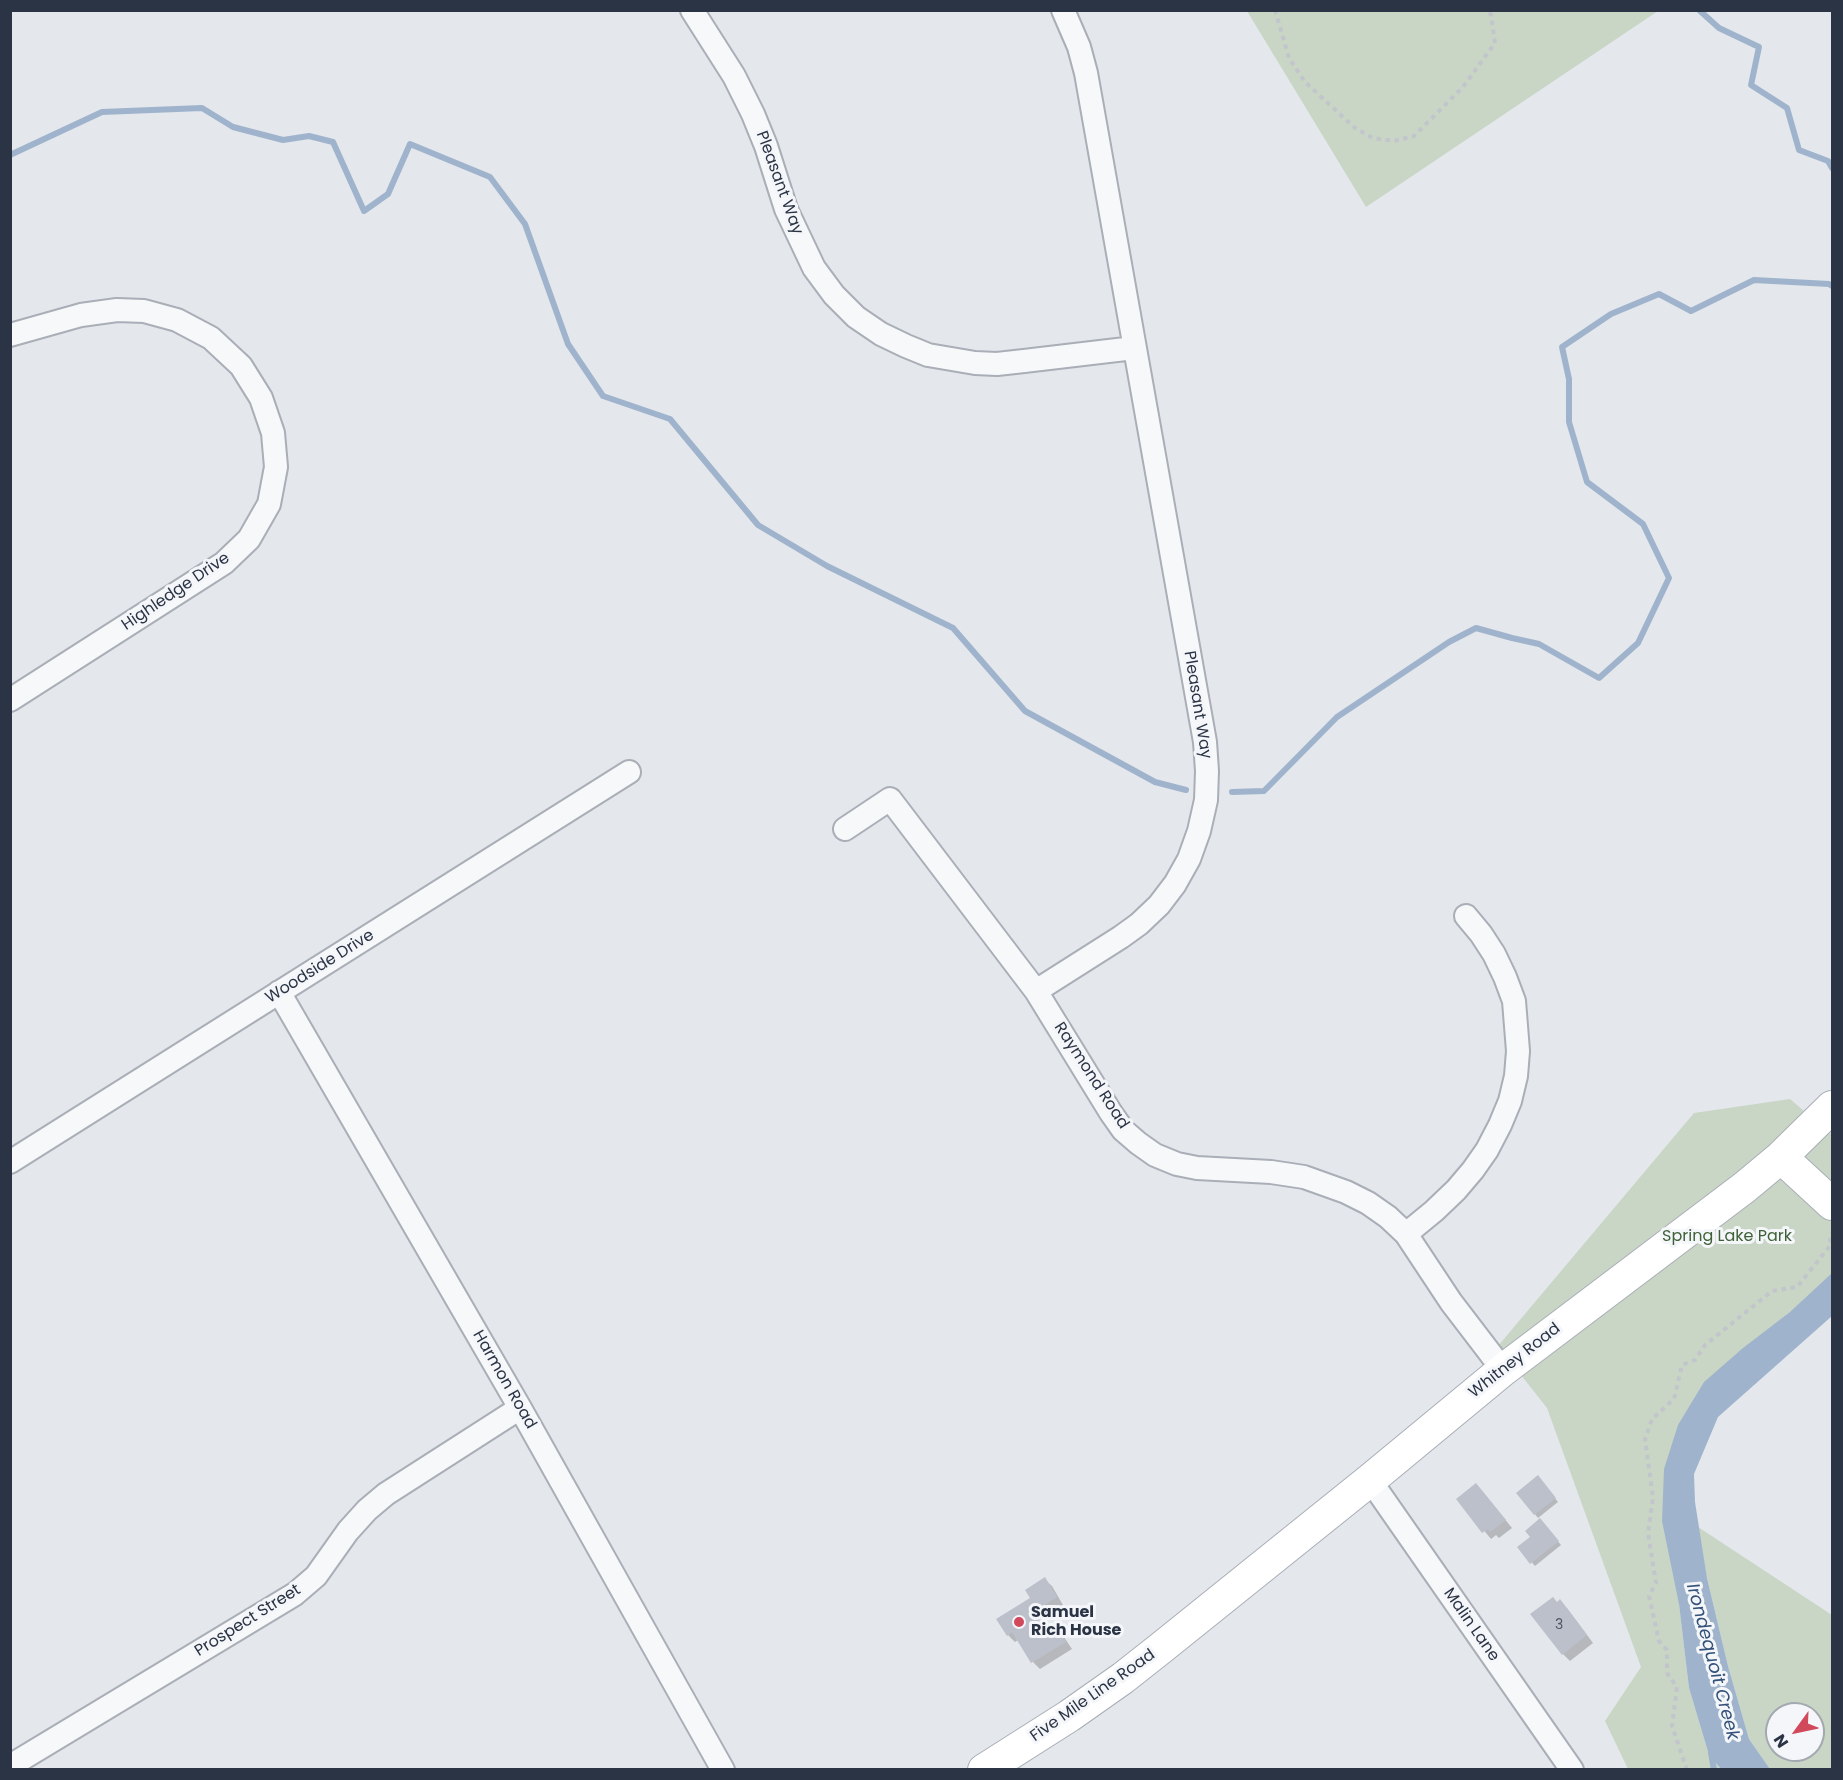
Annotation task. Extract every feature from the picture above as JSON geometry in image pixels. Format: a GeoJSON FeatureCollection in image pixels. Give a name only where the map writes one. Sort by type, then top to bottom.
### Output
{"type":"FeatureCollection","features":[{"type":"Feature","properties":{"kind":"main road","name":"Whitney Road"},"geometry":{"type":"LineString","coordinates":[[1199,1618],[1503,1370],[1744,1187],[1833,1107]]}},
{"type":"Feature","properties":{"kind":"main road"},"geometry":{"type":"LineString","coordinates":[[1780,1157],[1830,1202]]}},
{"type":"Feature","properties":{"kind":"main road","name":"Five Mile Line Road"},"geometry":{"type":"LineString","coordinates":[[984,1770],[1069,1716],[1123,1678],[1199,1618]]}},
{"type":"Feature","properties":{"kind":"street","name":"Pleasant Way"},"geometry":{"type":"LineString","coordinates":[[692,10],[734,76],[753,114],[786,209],[814,268],[834,295],[856,317],[880,334],[928,355],[975,363],[997,364],[1134,348]]}},
{"type":"Feature","properties":{"kind":"street","name":"Pleasant Way"},"geometry":{"type":"LineString","coordinates":[[1036,992],[1121,938],[1158,905],[1175,884],[1189,859],[1199,831],[1206,800],[1207,771],[1204,742],[1086,73],[1079,47],[1063,10]]}},
{"type":"Feature","properties":{"kind":"street","name":"Highledge Drive"},"geometry":{"type":"LineString","coordinates":[[10,335],[81,315],[117,310],[144,311],[177,320],[211,338],[241,366],[261,398],[273,433],[276,467],[269,504],[249,539],[224,563],[10,700]]}},
{"type":"Feature","properties":{"kind":"street","name":"Woodside Drive"},"geometry":{"type":"LineString","coordinates":[[10,1162],[629,772]]}},
{"type":"Feature","properties":{"kind":"street","name":"Raymond Road"},"geometry":{"type":"LineString","coordinates":[[845,829],[890,800],[1036,992],[1111,1113],[1123,1130],[1138,1143],[1155,1155],[1177,1164],[1197,1168],[1271,1172],[1304,1177],[1346,1192],[1368,1203],[1406,1234],[1451,1302],[1503,1370]]}},
{"type":"Feature","properties":{"kind":"street"},"geometry":{"type":"LineString","coordinates":[[1406,1234],[1456,1190],[1487,1150],[1510,1101],[1516,1076],[1518,1051],[1514,1001],[1494,954],[1466,916]]}},
{"type":"Feature","properties":{"kind":"street","name":"Harmon Road"},"geometry":{"type":"LineString","coordinates":[[279,992],[520,1408],[723,1770]]}},
{"type":"Feature","properties":{"kind":"street","name":"Prospect Street"},"geometry":{"type":"LineString","coordinates":[[10,1766],[295,1594],[316,1576],[348,1531],[386,1494],[520,1408]]}},
{"type":"Feature","properties":{"kind":"street","name":"Malin Lane"},"geometry":{"type":"LineString","coordinates":[[1370,1480],[1572,1770]]}},
{"type":"Feature","properties":{"kind":"path"},"geometry":{"type":"LineString","coordinates":[[1275,10],[1289,58],[1305,82],[1355,128],[1373,138],[1394,141],[1414,136],[1463,87],[1495,43],[1491,15],[1488,10]]}},
{"type":"Feature","properties":{"kind":"path"},"geometry":{"type":"LineString","coordinates":[[1687,1770],[1672,1726],[1677,1687],[1667,1673],[1667,1650],[1659,1641],[1649,1596],[1656,1583],[1648,1533],[1653,1498],[1645,1439],[1652,1419],[1674,1399],[1682,1365],[1695,1360],[1705,1346],[1772,1291],[1797,1287],[1830,1246],[1830,1237],[1833,1233]]}},
{"type":"Feature","properties":{"kind":"green space"},"geometry":{"type":"Polygon","coordinates":[[[1247,11],[1658,11],[1366,207],[1247,11]]]}},
{"type":"Feature","properties":{"kind":"green space","name":"Spring Lake Park"},"geometry":{"type":"Polygon","coordinates":[[[1790,1099],[1832,1135],[1832,1288],[1688,1430],[1679,1604],[1689,1688],[1709,1755],[1721,1769],[1628,1769],[1605,1721],[1641,1667],[1547,1408],[1498,1346],[1694,1113],[1790,1099]]]}},
{"type":"Feature","properties":{"kind":"green space"},"geometry":{"type":"Polygon","coordinates":[[[1698,1527],[1832,1615],[1832,1769],[1770,1769],[1765,1762],[1825,1762],[1825,1702],[1765,1702],[1765,1762],[1749,1739],[1728,1666],[1707,1578],[1698,1527]]]}},
{"type":"Feature","properties":{"kind":"water","name":"Irondequoit Creek"},"geometry":{"type":"Polygon","coordinates":[[[1832,1273],[1832,1316],[1718,1417],[1694,1474],[1695,1502],[1707,1578],[1728,1666],[1749,1739],[1770,1769],[1721,1769],[1709,1755],[1689,1688],[1679,1604],[1662,1521],[1664,1469],[1678,1425],[1704,1382],[1790,1312],[1832,1273]]]}},
{"type":"Feature","properties":{"kind":"building"},"geometry":{"type":"Polygon","coordinates":[[[1538,1475],[1556,1498],[1534,1515],[1516,1493],[1538,1475]]]}},
{"type":"Feature","properties":{"kind":"building"},"geometry":{"type":"Polygon","coordinates":[[[1476,1483],[1506,1520],[1490,1532],[1488,1529],[1482,1533],[1456,1499],[1476,1483]]]}},
{"type":"Feature","properties":{"kind":"building"},"geometry":{"type":"Polygon","coordinates":[[[1540,1518],[1559,1541],[1530,1564],[1517,1547],[1530,1537],[1525,1531],[1540,1518]]]}},
{"type":"Feature","properties":{"kind":"building","name":"Samuel Rich House"},"geometry":{"type":"Polygon","coordinates":[[[1045,1577],[1057,1597],[1033,1612],[1046,1632],[1056,1625],[1066,1642],[1031,1663],[1012,1632],[1007,1636],[996,1619],[1030,1598],[1025,1590],[1045,1577]]]}},
{"type":"Feature","properties":{"kind":"building"},"geometry":{"type":"Polygon","coordinates":[[[1553,1597],[1557,1602],[1560,1599],[1587,1635],[1562,1655],[1530,1614],[1553,1597]]]}},
{"type":"Feature","properties":{"kind":"waterway"},"geometry":{"type":"LineString","coordinates":[[1699,10],[1719,28],[1759,47],[1751,85],[1787,108],[1799,150],[1828,161],[1832,168]]}},
{"type":"Feature","properties":{"kind":"waterway"},"geometry":{"type":"LineString","coordinates":[[10,155],[102,112],[202,108],[233,127],[283,140],[309,136],[333,142],[364,211],[388,194],[410,144],[490,177],[525,224],[568,344],[603,396],[670,419],[758,525],[827,566],[953,628],[1025,711],[1155,782],[1186,790]]}},
{"type":"Feature","properties":{"kind":"waterway"},"geometry":{"type":"LineString","coordinates":[[1232,792],[1264,791],[1337,717],[1449,642],[1476,628],[1539,644],[1599,678],[1638,643],[1669,578],[1643,524],[1587,482],[1569,422],[1569,379],[1562,347],[1611,314],[1659,294],[1691,311],[1754,280],[1832,286]]}},
{"type":"Feature","properties":{"kind":"waterway"},"geometry":{"type":"LineString","coordinates":[[1711,1753],[1714,1770]]}},
{"type":"Feature","properties":{"kind":"place","name":"Samuel Rich House"},"geometry":{"type":"Point","coordinates":[1019,1622]}}]}
